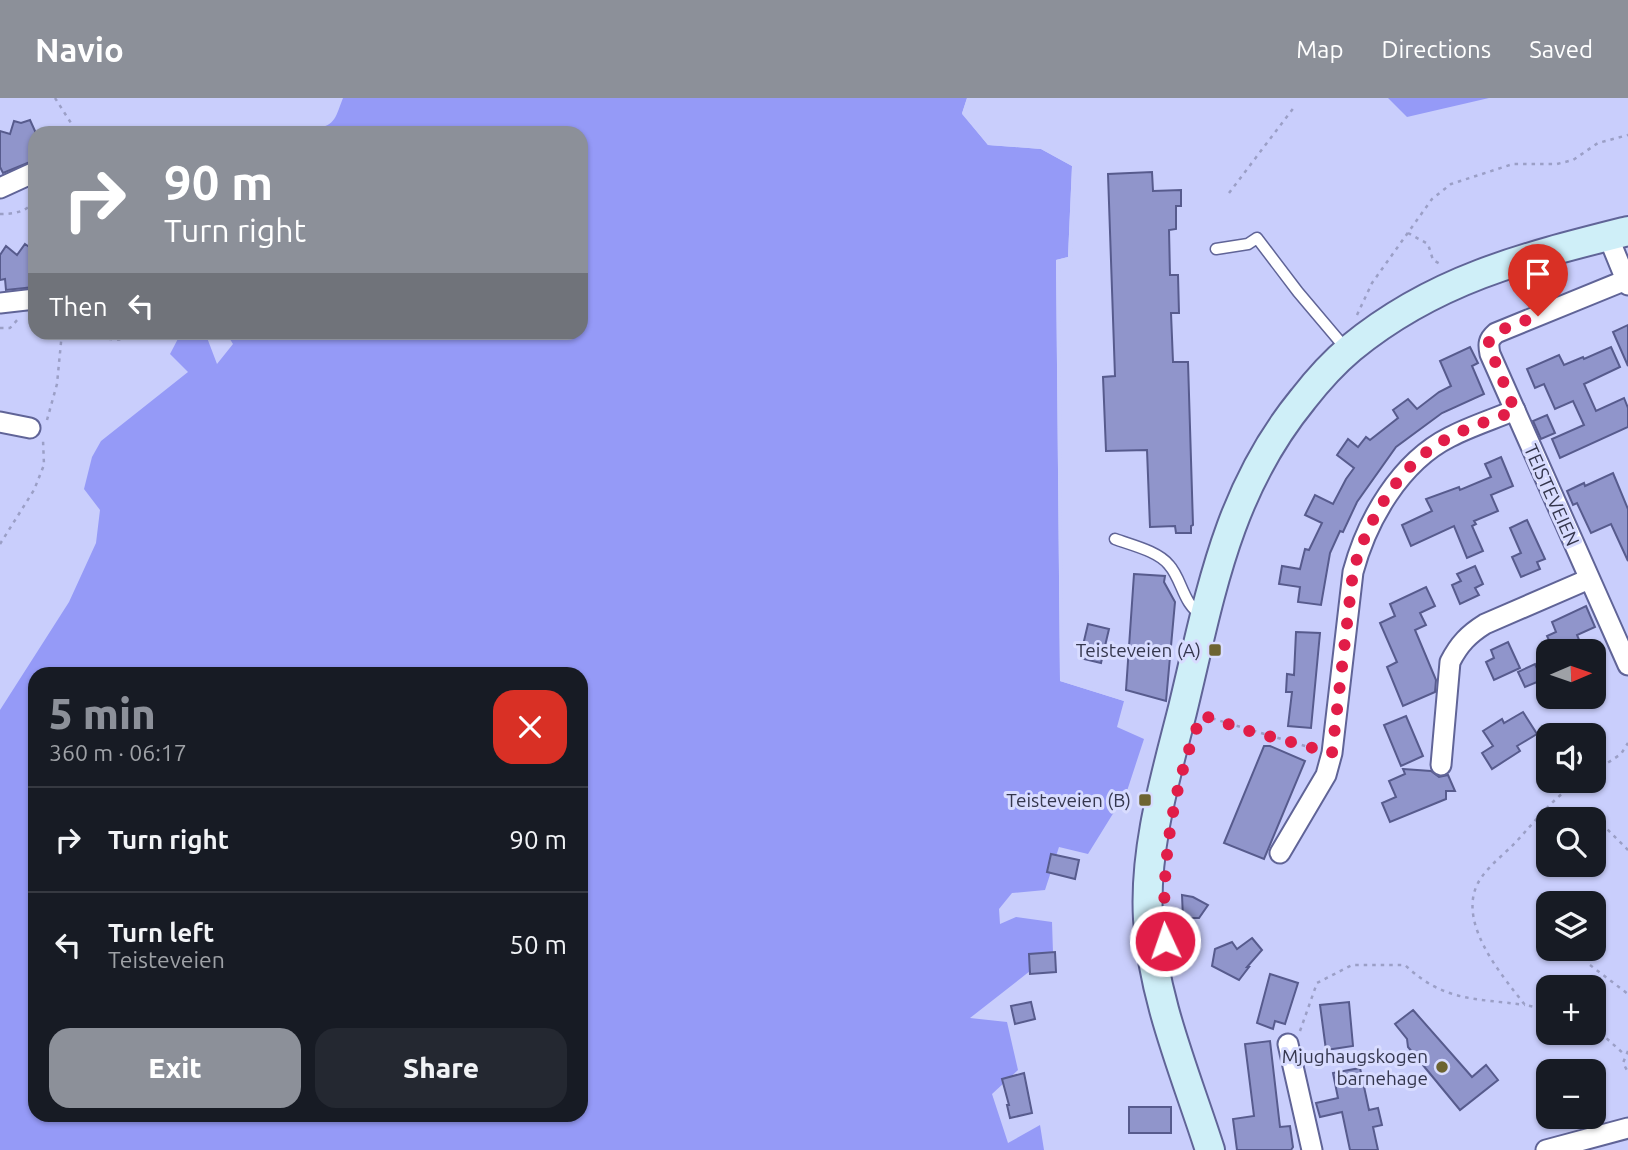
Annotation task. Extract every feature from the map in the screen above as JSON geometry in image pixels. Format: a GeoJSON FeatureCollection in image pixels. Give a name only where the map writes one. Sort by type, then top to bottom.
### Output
{"type":"FeatureCollection","features":[{"type":"Feature","properties":{"kind":"main road"},"geometry":{"type":"LineString","coordinates":[[1210,1150],[1161,997],[1154,969],[1148,916],[1152,847],[1157,818],[1205,617],[1231,524],[1245,490],[1264,453],[1294,410],[1348,351],[1398,313],[1462,280],[1618,233]]}},
{"type":"Feature","properties":{"kind":"street"},"geometry":{"type":"LineString","coordinates":[[0,188],[28,175]]}},
{"type":"Feature","properties":{"kind":"street"},"geometry":{"type":"LineString","coordinates":[[1618,233],[1627,283]]}},
{"type":"Feature","properties":{"kind":"street","name":"TEISTEVEIEN"},"geometry":{"type":"LineString","coordinates":[[1627,283],[1496,333],[1490,339],[1490,354],[1628,664]]}},
{"type":"Feature","properties":{"kind":"street"},"geometry":{"type":"LineString","coordinates":[[0,303],[28,300]]}},
{"type":"Feature","properties":{"kind":"street"},"geometry":{"type":"LineString","coordinates":[[1280,853],[1326,775],[1332,753],[1353,572],[1360,545],[1375,513],[1399,480],[1425,454],[1449,437],[1515,411]]}},
{"type":"Feature","properties":{"kind":"street"},"geometry":{"type":"LineString","coordinates":[[0,422],[30,429]]}},
{"type":"Feature","properties":{"kind":"street"},"geometry":{"type":"LineString","coordinates":[[1441,765],[1449,669],[1456,649],[1470,633],[1485,624],[1589,579]]}},
{"type":"Feature","properties":{"kind":"street"},"geometry":{"type":"LineString","coordinates":[[1289,1051],[1311,1150]]}},
{"type":"Feature","properties":{"kind":"street"},"geometry":{"type":"LineString","coordinates":[[1546,1150],[1628,1129]]}},
{"type":"Feature","properties":{"kind":"lane"},"geometry":{"type":"LineString","coordinates":[[1216,249],[1248,244],[1257,237],[1298,292],[1348,351]]}},
{"type":"Feature","properties":{"kind":"lane"},"geometry":{"type":"LineString","coordinates":[[1115,539],[1157,556],[1169,564],[1196,612],[1205,617]]}},
{"type":"Feature","properties":{"kind":"path"},"geometry":{"type":"LineString","coordinates":[[55,98],[72,126]]}},
{"type":"Feature","properties":{"kind":"path"},"geometry":{"type":"LineString","coordinates":[[1229,193],[1294,106]]}},
{"type":"Feature","properties":{"kind":"path"},"geometry":{"type":"LineString","coordinates":[[1356,321],[1366,293],[1432,199],[1451,184],[1513,164],[1548,165],[1573,160],[1598,143],[1628,135]]}},
{"type":"Feature","properties":{"kind":"path"},"geometry":{"type":"LineString","coordinates":[[0,214],[19,212],[28,208]]}},
{"type":"Feature","properties":{"kind":"path"},"geometry":{"type":"LineString","coordinates":[[1408,233],[1427,244],[1433,260],[1443,265],[1446,274]]}},
{"type":"Feature","properties":{"kind":"path"},"geometry":{"type":"LineString","coordinates":[[106,340],[128,340]]}},
{"type":"Feature","properties":{"kind":"path"},"geometry":{"type":"LineString","coordinates":[[1198,724],[1202,715],[1242,729],[1332,753]]}},
{"type":"Feature","properties":{"kind":"path"},"geometry":{"type":"LineString","coordinates":[[1606,764],[1622,754],[1628,743]]}},
{"type":"Feature","properties":{"kind":"path"},"geometry":{"type":"LineString","coordinates":[[1548,807],[1560,793]]}},
{"type":"Feature","properties":{"kind":"path"},"geometry":{"type":"LineString","coordinates":[[1525,1005],[1488,956],[1474,918],[1473,894],[1482,877],[1536,820]]}},
{"type":"Feature","properties":{"kind":"path"},"geometry":{"type":"LineString","coordinates":[[1606,828],[1628,850]]}},
{"type":"Feature","properties":{"kind":"path"},"geometry":{"type":"LineString","coordinates":[[1289,1051],[1318,983],[1352,965],[1405,965],[1415,975],[1444,993],[1462,998],[1536,1007]]}},
{"type":"Feature","properties":{"kind":"path"},"geometry":{"type":"LineString","coordinates":[[1590,965],[1628,994]]}},
{"type":"Feature","properties":{"kind":"path"},"geometry":{"type":"LineString","coordinates":[[1606,1038],[1625,1055]]}},
{"type":"Feature","properties":{"kind":"path"},"geometry":{"type":"LineString","coordinates":[[1628,1051],[1623,1063],[1628,1072]]}},
{"type":"Feature","properties":{"kind":"water"},"geometry":{"type":"Polygon","coordinates":[[[343,98],[967,98],[962,114],[988,145],[1041,149],[1072,166],[1068,257],[1056,260],[1060,681],[1124,701],[1117,727],[1144,739],[1127,791],[1088,854],[1059,847],[1045,890],[1012,893],[999,909],[1000,924],[1016,917],[1052,922],[1053,953],[970,1018],[1007,1022],[1018,1070],[992,1094],[1008,1143],[1040,1125],[1044,1150],[0,1150],[0,710],[69,602],[96,543],[100,510],[84,489],[92,457],[101,441],[188,372],[170,354],[177,340],[208,340],[217,364],[233,344],[230,340],[588,340],[588,126],[324,126],[337,115],[343,98]]]}},
{"type":"Feature","properties":{"kind":"water"},"geometry":{"type":"Polygon","coordinates":[[[1388,98],[1489,98],[1407,117],[1388,98]]]}},
{"type":"Feature","properties":{"kind":"pier"},"geometry":{"type":"Polygon","coordinates":[[[967,98],[970,98],[966,113],[990,142],[1042,145],[1076,165],[1072,258],[1060,263],[1063,679],[1125,698],[1124,701],[1060,681],[1056,260],[1068,257],[1072,166],[1041,149],[988,145],[962,113],[967,98]]]}},
{"type":"Feature","properties":{"kind":"building"},"geometry":{"type":"Polygon","coordinates":[[[30,120],[33,126],[28,126],[28,163],[3,173],[0,167],[0,131],[10,134],[14,121],[21,123],[30,120]]]}},
{"type":"Feature","properties":{"kind":"building"},"geometry":{"type":"Polygon","coordinates":[[[1152,172],[1153,191],[1181,190],[1181,206],[1176,206],[1176,229],[1169,230],[1170,275],[1178,275],[1179,313],[1171,313],[1173,362],[1188,362],[1193,525],[1191,533],[1176,533],[1175,526],[1150,527],[1147,450],[1106,451],[1103,377],[1115,376],[1108,174],[1152,172]]]}},
{"type":"Feature","properties":{"kind":"building"},"geometry":{"type":"Polygon","coordinates":[[[25,244],[28,246],[28,288],[6,290],[5,279],[0,280],[0,255],[6,246],[17,255],[25,244]]]}},
{"type":"Feature","properties":{"kind":"building"},"geometry":{"type":"Polygon","coordinates":[[[1628,325],[1628,366],[1613,332],[1628,325]]]}},
{"type":"Feature","properties":{"kind":"building"},"geometry":{"type":"Polygon","coordinates":[[[1470,347],[1478,363],[1472,366],[1484,394],[1442,413],[1396,447],[1357,502],[1343,532],[1340,531],[1330,553],[1321,605],[1298,602],[1300,587],[1279,584],[1282,566],[1300,569],[1305,549],[1309,550],[1322,523],[1305,515],[1315,495],[1333,504],[1354,468],[1337,455],[1348,439],[1358,447],[1366,437],[1370,440],[1398,418],[1393,410],[1408,399],[1417,409],[1451,386],[1440,361],[1470,347]]]}},
{"type":"Feature","properties":{"kind":"building"},"geometry":{"type":"Polygon","coordinates":[[[1611,347],[1620,367],[1584,384],[1596,411],[1624,398],[1628,408],[1628,427],[1560,458],[1552,439],[1584,425],[1573,401],[1555,409],[1544,384],[1535,388],[1527,369],[1559,355],[1564,365],[1611,347]]]}},
{"type":"Feature","properties":{"kind":"building"},"geometry":{"type":"Polygon","coordinates":[[[1547,415],[1555,433],[1541,439],[1533,421],[1547,415]]]}},
{"type":"Feature","properties":{"kind":"building"},"geometry":{"type":"Polygon","coordinates":[[[1501,457],[1513,486],[1491,495],[1498,511],[1474,521],[1476,524],[1472,526],[1483,551],[1467,558],[1454,526],[1411,546],[1402,525],[1432,511],[1426,499],[1459,487],[1460,490],[1491,477],[1485,464],[1501,457]]]}},
{"type":"Feature","properties":{"kind":"building"},"geometry":{"type":"Polygon","coordinates":[[[1613,473],[1628,509],[1628,561],[1611,524],[1591,533],[1577,503],[1573,505],[1567,491],[1613,473]]]}},
{"type":"Feature","properties":{"kind":"building"},"geometry":{"type":"Polygon","coordinates":[[[1527,520],[1545,559],[1537,562],[1540,569],[1521,577],[1512,557],[1521,553],[1510,528],[1527,520]]]}},
{"type":"Feature","properties":{"kind":"building"},"geometry":{"type":"Polygon","coordinates":[[[1475,566],[1483,584],[1475,588],[1479,595],[1460,604],[1452,585],[1461,581],[1457,574],[1475,566]]]}},
{"type":"Feature","properties":{"kind":"building"},"geometry":{"type":"Polygon","coordinates":[[[1134,574],[1165,576],[1164,582],[1175,602],[1166,701],[1126,690],[1134,574]]]}},
{"type":"Feature","properties":{"kind":"building"},"geometry":{"type":"Polygon","coordinates":[[[1426,587],[1435,606],[1420,613],[1426,625],[1415,630],[1436,680],[1435,692],[1403,706],[1387,667],[1397,662],[1380,623],[1395,616],[1390,604],[1426,587]]]}},
{"type":"Feature","properties":{"kind":"building"},"geometry":{"type":"Polygon","coordinates":[[[1586,606],[1595,627],[1577,635],[1579,639],[1548,639],[1547,636],[1556,632],[1552,622],[1586,606]]]}},
{"type":"Feature","properties":{"kind":"building"},"geometry":{"type":"Polygon","coordinates":[[[1088,624],[1109,629],[1101,663],[1080,658],[1088,624]]]}},
{"type":"Feature","properties":{"kind":"building"},"geometry":{"type":"Polygon","coordinates":[[[1296,632],[1320,633],[1311,728],[1288,726],[1292,692],[1286,692],[1287,674],[1294,675],[1296,632]]]}},
{"type":"Feature","properties":{"kind":"building"},"geometry":{"type":"Polygon","coordinates":[[[1508,642],[1520,668],[1494,680],[1486,662],[1494,658],[1491,650],[1508,642]]]}},
{"type":"Feature","properties":{"kind":"building"},"geometry":{"type":"Polygon","coordinates":[[[1535,664],[1536,682],[1525,687],[1518,672],[1535,664]]]}},
{"type":"Feature","properties":{"kind":"building"},"geometry":{"type":"Polygon","coordinates":[[[1523,712],[1536,735],[1517,746],[1520,751],[1492,769],[1482,753],[1493,746],[1483,731],[1502,719],[1504,723],[1523,712]]]}},
{"type":"Feature","properties":{"kind":"building"},"geometry":{"type":"Polygon","coordinates":[[[1406,716],[1423,756],[1401,766],[1384,725],[1406,716]]]}},
{"type":"Feature","properties":{"kind":"building"},"geometry":{"type":"Polygon","coordinates":[[[1264,746],[1305,761],[1264,859],[1224,843],[1264,746]]]}},
{"type":"Feature","properties":{"kind":"building"},"geometry":{"type":"Polygon","coordinates":[[[1403,769],[1431,771],[1439,777],[1448,775],[1455,791],[1446,791],[1446,799],[1390,822],[1382,803],[1396,797],[1389,781],[1405,774],[1403,769]]]}},
{"type":"Feature","properties":{"kind":"building"},"geometry":{"type":"Polygon","coordinates":[[[1051,854],[1079,860],[1075,879],[1047,872],[1051,854]]]}},
{"type":"Feature","properties":{"kind":"building"},"geometry":{"type":"Polygon","coordinates":[[[1182,895],[1208,905],[1199,918],[1183,918],[1182,895]]]}},
{"type":"Feature","properties":{"kind":"building"},"geometry":{"type":"Polygon","coordinates":[[[1252,938],[1262,950],[1239,980],[1212,966],[1215,949],[1232,942],[1237,949],[1252,938]]]}},
{"type":"Feature","properties":{"kind":"building"},"geometry":{"type":"Polygon","coordinates":[[[1055,952],[1056,972],[1030,974],[1029,954],[1055,952]]]}},
{"type":"Feature","properties":{"kind":"building"},"geometry":{"type":"Polygon","coordinates":[[[1270,974],[1298,983],[1285,1024],[1275,1021],[1273,1029],[1257,1023],[1270,974]]]}},
{"type":"Feature","properties":{"kind":"building"},"geometry":{"type":"Polygon","coordinates":[[[1031,1002],[1035,1019],[1015,1024],[1011,1006],[1031,1002]]]}},
{"type":"Feature","properties":{"kind":"building"},"geometry":{"type":"Polygon","coordinates":[[[1349,1002],[1353,1046],[1326,1050],[1320,1005],[1349,1002]]]}},
{"type":"Feature","properties":{"kind":"building"},"geometry":{"type":"Polygon","coordinates":[[[1413,1010],[1472,1077],[1486,1065],[1498,1080],[1460,1110],[1408,1047],[1407,1039],[1395,1024],[1413,1010]]]}},
{"type":"Feature","properties":{"kind":"building"},"geometry":{"type":"Polygon","coordinates":[[[1270,1041],[1280,1127],[1290,1126],[1293,1147],[1291,1150],[1237,1150],[1233,1119],[1254,1116],[1245,1044],[1270,1041]]]}},
{"type":"Feature","properties":{"kind":"building"},"geometry":{"type":"Polygon","coordinates":[[[1360,1068],[1369,1110],[1378,1108],[1382,1125],[1373,1127],[1378,1150],[1350,1150],[1342,1112],[1320,1117],[1316,1103],[1338,1098],[1333,1073],[1360,1068]]]}},
{"type":"Feature","properties":{"kind":"building"},"geometry":{"type":"Polygon","coordinates":[[[1024,1073],[1032,1113],[1010,1118],[1002,1079],[1024,1073]]]}},
{"type":"Feature","properties":{"kind":"building"},"geometry":{"type":"Polygon","coordinates":[[[1129,1107],[1171,1107],[1171,1133],[1129,1133],[1129,1107]]]}},
{"type":"Feature","properties":{"kind":"place","name":"Teisteveien (A)"},"geometry":{"type":"Point","coordinates":[1215,650]}},
{"type":"Feature","properties":{"kind":"place","name":"Teisteveien (B)"},"geometry":{"type":"Point","coordinates":[1145,800]}},
{"type":"Feature","properties":{"kind":"place","name":"Mjughaugskogen barnehage"},"geometry":{"type":"Point","coordinates":[1442,1067]}},
{"type":"Feature","properties":{"kind":"route"},"geometry":{"type":"LineString","coordinates":[[1165,941],[1163,912],[1168,841],[1191,742],[1202,715],[1242,729],[1332,753],[1353,572],[1360,545],[1375,513],[1399,480],[1425,454],[1449,437],[1515,411],[1488,344],[1496,333],[1538,316]]}}]}
